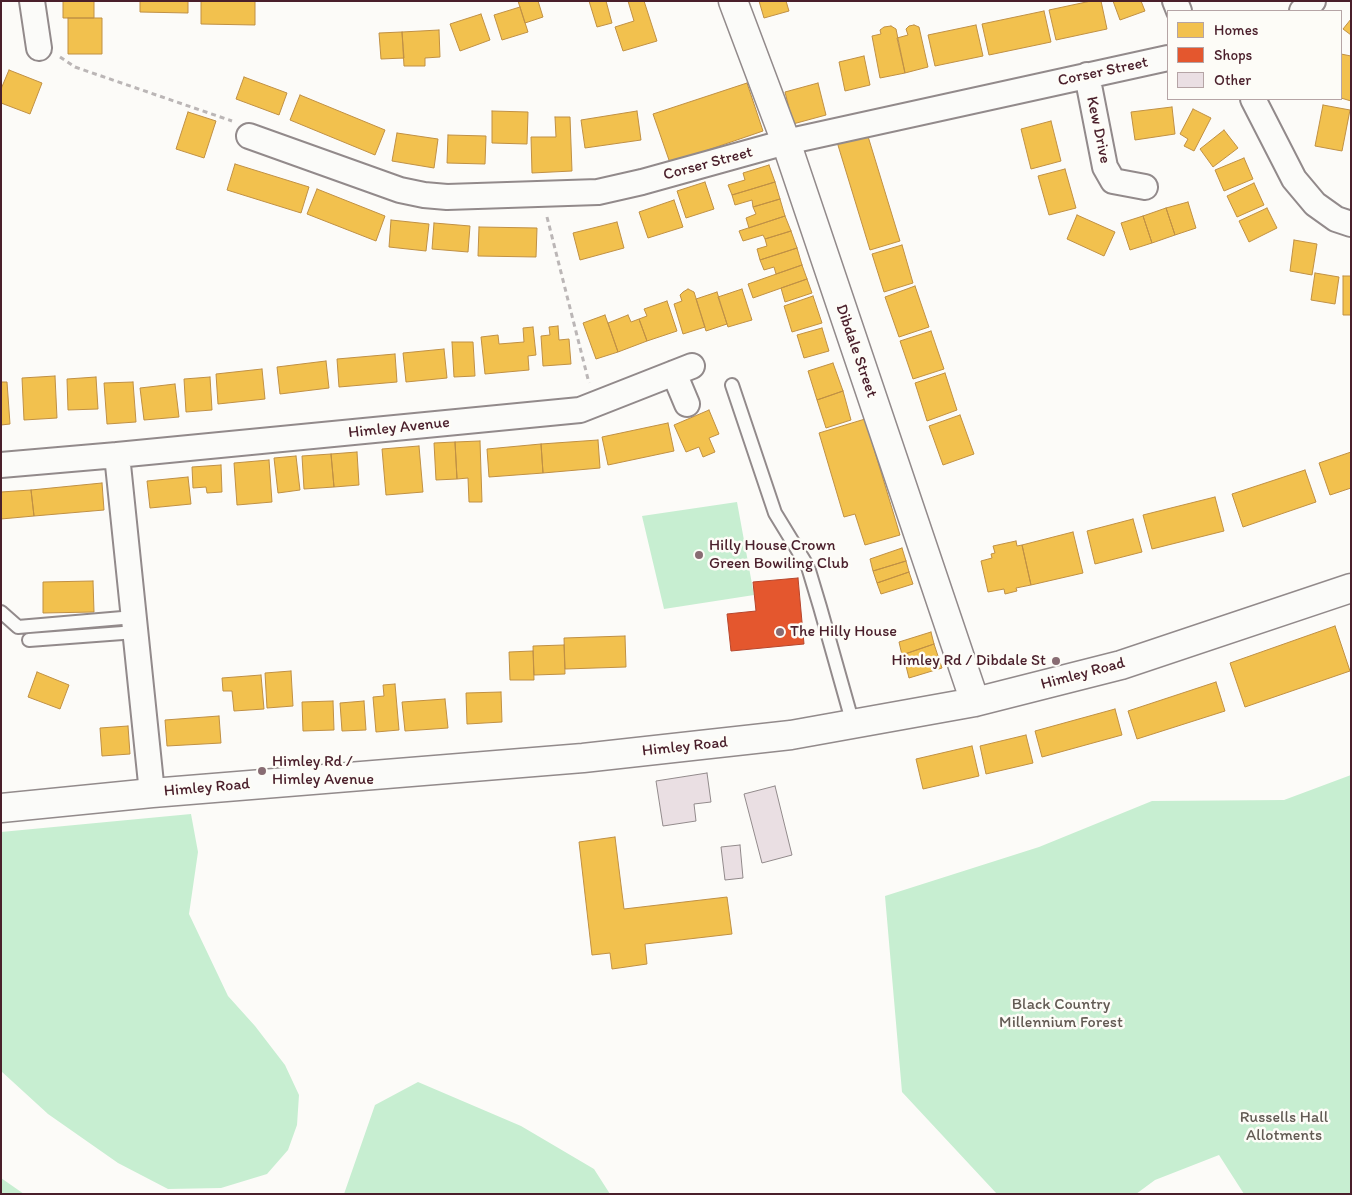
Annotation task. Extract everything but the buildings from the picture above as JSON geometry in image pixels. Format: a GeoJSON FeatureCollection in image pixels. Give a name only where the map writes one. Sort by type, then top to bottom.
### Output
{"type":"FeatureCollection","features":[{"type":"Feature","properties":{"kind":"main road","name":"Dibdale Street"},"geometry":{"type":"LineString","coordinates":[[733,1],[786,142],[975,702]]}},
{"type":"Feature","properties":{"kind":"main road","name":"Himley Road"},"geometry":{"type":"LineString","coordinates":[[1,808],[152,793],[583,758],[791,735],[975,702],[1121,665],[1351,588]]}},
{"type":"Feature","properties":{"kind":"street"},"geometry":{"type":"LineString","coordinates":[[32,1],[39,45]]}},
{"type":"Feature","properties":{"kind":"street"},"geometry":{"type":"LineString","coordinates":[[1303,10],[1313,1]]}},
{"type":"Feature","properties":{"kind":"street","name":"Corser Street"},"geometry":{"type":"LineString","coordinates":[[249,136],[400,190],[424,195],[448,197],[542,195],[607,190],[786,142],[1167,58]]}},
{"type":"Feature","properties":{"kind":"street","name":"Kew Drive"},"geometry":{"type":"LineString","coordinates":[[1087,75],[1105,167],[1113,181],[1145,187]]}},
{"type":"Feature","properties":{"kind":"street"},"geometry":{"type":"LineString","coordinates":[[1254,100],[1294,179],[1315,204],[1336,219],[1351,224]]}},
{"type":"Feature","properties":{"kind":"street","name":"Himley Avenue"},"geometry":{"type":"LineString","coordinates":[[1,465],[580,410],[683,370],[688,404]]}},
{"type":"Feature","properties":{"kind":"street"},"geometry":{"type":"LineString","coordinates":[[117,455],[152,793]]}},
{"type":"Feature","properties":{"kind":"lane"},"geometry":{"type":"LineString","coordinates":[[732,385],[775,513],[808,567],[853,724]]}},
{"type":"Feature","properties":{"kind":"lane"},"geometry":{"type":"LineString","coordinates":[[1,612],[18,627],[135,624]]}},
{"type":"Feature","properties":{"kind":"lane"},"geometry":{"type":"LineString","coordinates":[[29,640],[135,624]]}},
{"type":"Feature","properties":{"kind":"path"},"geometry":{"type":"LineString","coordinates":[[39,45],[75,67],[232,122],[249,136]]}},
{"type":"Feature","properties":{"kind":"path"},"geometry":{"type":"LineString","coordinates":[[542,195],[594,405]]}},
{"type":"Feature","properties":{"kind":"green space","name":"Hilly House Crown Green Bowiling Club"},"geometry":{"type":"Polygon","coordinates":[[[737,502],[754,595],[664,609],[642,516],[737,502]]]}},
{"type":"Feature","properties":{"kind":"green space","name":"Black Country Millennium Forest"},"geometry":{"type":"Polygon","coordinates":[[[1351,775],[1351,1194],[1244,1194],[1219,1155],[1155,1180],[1136,1194],[997,1194],[902,1092],[885,896],[1039,847],[1152,801],[1284,800],[1351,775]]]}},
{"type":"Feature","properties":{"kind":"green space"},"geometry":{"type":"Polygon","coordinates":[[[191,814],[198,852],[189,914],[228,996],[255,1026],[285,1065],[299,1095],[297,1125],[288,1150],[267,1174],[221,1188],[168,1189],[118,1163],[48,1114],[1,1071],[1,832],[191,814]]]}},
{"type":"Feature","properties":{"kind":"green space"},"geometry":{"type":"Polygon","coordinates":[[[418,1082],[521,1126],[594,1169],[610,1194],[344,1194],[375,1105],[418,1082]]]}},
{"type":"Feature","properties":{"kind":"green space"},"geometry":{"type":"Polygon","coordinates":[[[1,1178],[24,1194],[1,1194],[1,1178]]]}},
{"type":"Feature","properties":{"kind":"place","name":"Hilly House Crown Green Bowiling Club"},"geometry":{"type":"Point","coordinates":[699,555]}},
{"type":"Feature","properties":{"kind":"place","name":"The Hilly House"},"geometry":{"type":"Point","coordinates":[780,632]}},
{"type":"Feature","properties":{"kind":"place","name":"Himley Rd / Dibdale St"},"geometry":{"type":"Point","coordinates":[1056,661]}},
{"type":"Feature","properties":{"kind":"place","name":"Himley Rd / Himley Avenue"},"geometry":{"type":"Point","coordinates":[262,771]}},
{"type":"Feature","properties":{"kind":"park label","name":"Russells Hall Allotments"},"geometry":{"type":"Point","coordinates":[1284,1127]}}]}
